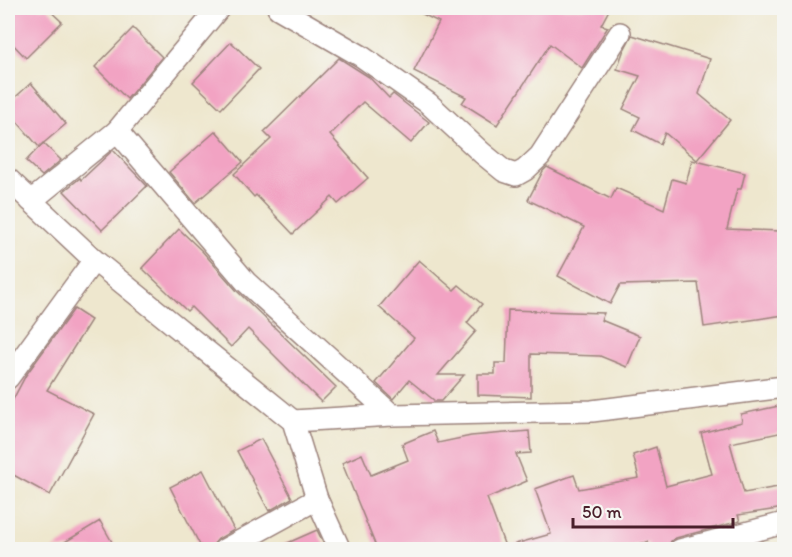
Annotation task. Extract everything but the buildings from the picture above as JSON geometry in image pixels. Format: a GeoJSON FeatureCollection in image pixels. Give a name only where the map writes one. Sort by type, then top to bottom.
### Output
{"type":"FeatureCollection","features":[{"type":"Feature","properties":{"kind":"street"},"geometry":{"type":"LineString","coordinates":[[31,201],[117,131],[219,8]]}},
{"type":"Feature","properties":{"kind":"street"},"geometry":{"type":"LineString","coordinates":[[278,8],[361,56],[428,103],[504,171],[516,175],[540,156],[620,33]]}},
{"type":"Feature","properties":{"kind":"street"},"geometry":{"type":"LineString","coordinates":[[117,131],[246,282],[392,415]]}},
{"type":"Feature","properties":{"kind":"street"},"geometry":{"type":"LineString","coordinates":[[8,178],[94,260],[293,421],[317,499],[340,549]]}},
{"type":"Feature","properties":{"kind":"street"},"geometry":{"type":"LineString","coordinates":[[8,378],[94,260]]}},
{"type":"Feature","properties":{"kind":"street"},"geometry":{"type":"LineString","coordinates":[[293,421],[392,415],[592,411],[784,387]]}},
{"type":"Feature","properties":{"kind":"street"},"geometry":{"type":"LineString","coordinates":[[224,549],[317,499]]}},
{"type":"Feature","properties":{"kind":"street"},"geometry":{"type":"LineString","coordinates":[[680,549],[784,523]]}}]}
